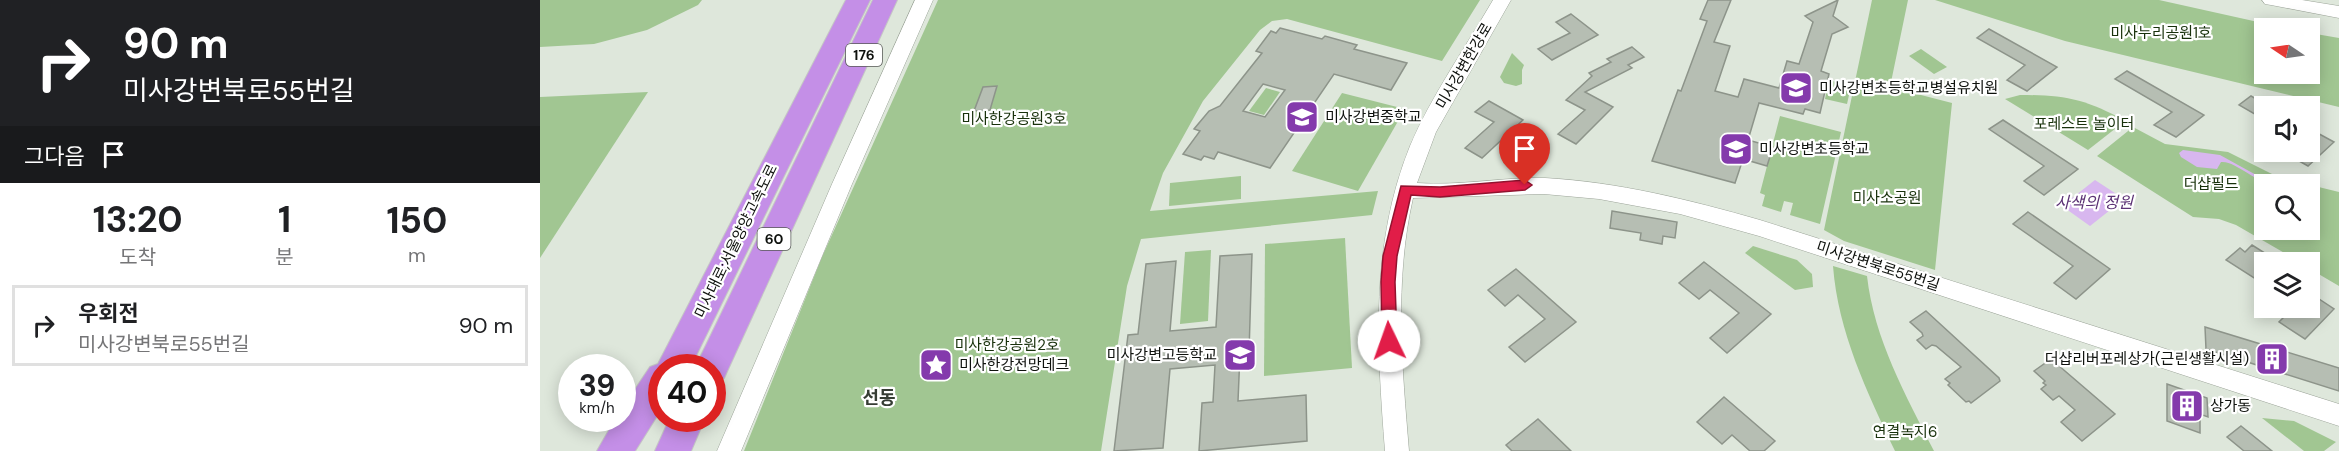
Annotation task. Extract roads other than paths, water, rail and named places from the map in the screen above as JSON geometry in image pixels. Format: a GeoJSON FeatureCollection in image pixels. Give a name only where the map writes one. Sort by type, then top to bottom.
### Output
{"type":"FeatureCollection","features":[{"type":"Feature","properties":{"kind":"highway","name":"176"},"geometry":{"type":"LineString","coordinates":[[799,114],[849,0]]}},
{"type":"Feature","properties":{"kind":"highway","name":"60"},"geometry":{"type":"LineString","coordinates":[[799,114],[858,0]]}},
{"type":"Feature","properties":{"kind":"highway","name":"60"},"geometry":{"type":"LineString","coordinates":[[719,354],[885,0]]}},
{"type":"Feature","properties":{"kind":"highway","name":"176"},"geometry":{"type":"LineString","coordinates":[[835,110],[894,0]]}},
{"type":"Feature","properties":{"kind":"highway","name":"미사대로;서울양양고속도로"},"geometry":{"type":"LineString","coordinates":[[680,354],[799,114]]}},
{"type":"Feature","properties":{"kind":"highway"},"geometry":{"type":"LineString","coordinates":[[676,354],[698,319]]}},
{"type":"Feature","properties":{"kind":"highway"},"geometry":{"type":"LineString","coordinates":[[723,354],[734,322]]}},
{"type":"Feature","properties":{"kind":"highway"},"geometry":{"type":"LineString","coordinates":[[615,451],[648,399]]}},
{"type":"Feature","properties":{"kind":"highway"},"geometry":{"type":"LineString","coordinates":[[632,451],[648,419]]}},
{"type":"Feature","properties":{"kind":"highway"},"geometry":{"type":"LineString","coordinates":[[673,451],[682,432]]}},
{"type":"Feature","properties":{"kind":"highway"},"geometry":{"type":"LineString","coordinates":[[692,451],[698,432]]}},
{"type":"Feature","properties":{"kind":"street"},"geometry":{"type":"LineString","coordinates":[[729,451],[842,184],[924,0]]}},
{"type":"Feature","properties":{"kind":"street","name":"미사강변한강로"},"geometry":{"type":"LineString","coordinates":[[1397,451],[1388,321],[1388,282],[1398,217],[1426,134],[1502,0]]}},
{"type":"Feature","properties":{"kind":"street"},"geometry":{"type":"LineString","coordinates":[[2271,0],[2339,12]]}},
{"type":"Feature","properties":{"kind":"street","name":"미사강변북로55번길"},"geometry":{"type":"LineString","coordinates":[[1406,190],[1440,192],[1545,186],[1612,193],[1676,204],[1760,228],[2339,415]]}},
{"type":"Feature","properties":{"kind":"water"},"geometry":{"type":"Polygon","coordinates":[[[2183,150],[2220,155],[2254,174],[2254,177],[2227,162],[2221,162],[2217,169],[2197,167],[2181,157],[2179,153],[2183,150]]]}},
{"type":"Feature","properties":{"kind":"water","name":"사색의 정원"},"geometry":{"type":"Polygon","coordinates":[[[2095,180],[2124,199],[2090,226],[2062,206],[2095,180]]]}},
{"type":"Feature","properties":{"kind":"place","name":"미사강변초등학교병설유치원"},"geometry":{"type":"Point","coordinates":[1796,88]}},
{"type":"Feature","properties":{"kind":"place","name":"미사강변중학교"},"geometry":{"type":"Point","coordinates":[1302,117]}},
{"type":"Feature","properties":{"kind":"place","name":"미사강변초등학교"},"geometry":{"type":"Point","coordinates":[1736,149]}},
{"type":"Feature","properties":{"kind":"place","name":"미사강변고등학교"},"geometry":{"type":"Point","coordinates":[1240,355]}},
{"type":"Feature","properties":{"kind":"place","name":"더샵리버포레상가(근린생활시설)"},"geometry":{"type":"Point","coordinates":[2272,359]}},
{"type":"Feature","properties":{"kind":"place","name":"미사한강전망데크"},"geometry":{"type":"Point","coordinates":[936,365]}},
{"type":"Feature","properties":{"kind":"place","name":"상가동"},"geometry":{"type":"Point","coordinates":[2187,406]}},
{"type":"Feature","properties":{"kind":"district","name":"선동"},"geometry":{"type":"Point","coordinates":[879,398]}},
{"type":"Feature","properties":{"kind":"park label","name":"미사누리공원1호"},"geometry":{"type":"Point","coordinates":[2161,33]}},
{"type":"Feature","properties":{"kind":"park label","name":"미사한강공원3호"},"geometry":{"type":"Point","coordinates":[1014,119]}},
{"type":"Feature","properties":{"kind":"park label","name":"포레스트 놀이터"},"geometry":{"type":"Point","coordinates":[2084,124]}},
{"type":"Feature","properties":{"kind":"park label","name":"더샵필드"},"geometry":{"type":"Point","coordinates":[2211,184]}},
{"type":"Feature","properties":{"kind":"park label","name":"미사소공원"},"geometry":{"type":"Point","coordinates":[1887,198]}},
{"type":"Feature","properties":{"kind":"park label","name":"미사한강공원2호"},"geometry":{"type":"Point","coordinates":[1007,345]}},
{"type":"Feature","properties":{"kind":"park label","name":"연결녹지6"},"geometry":{"type":"Point","coordinates":[1905,432]}}]}
